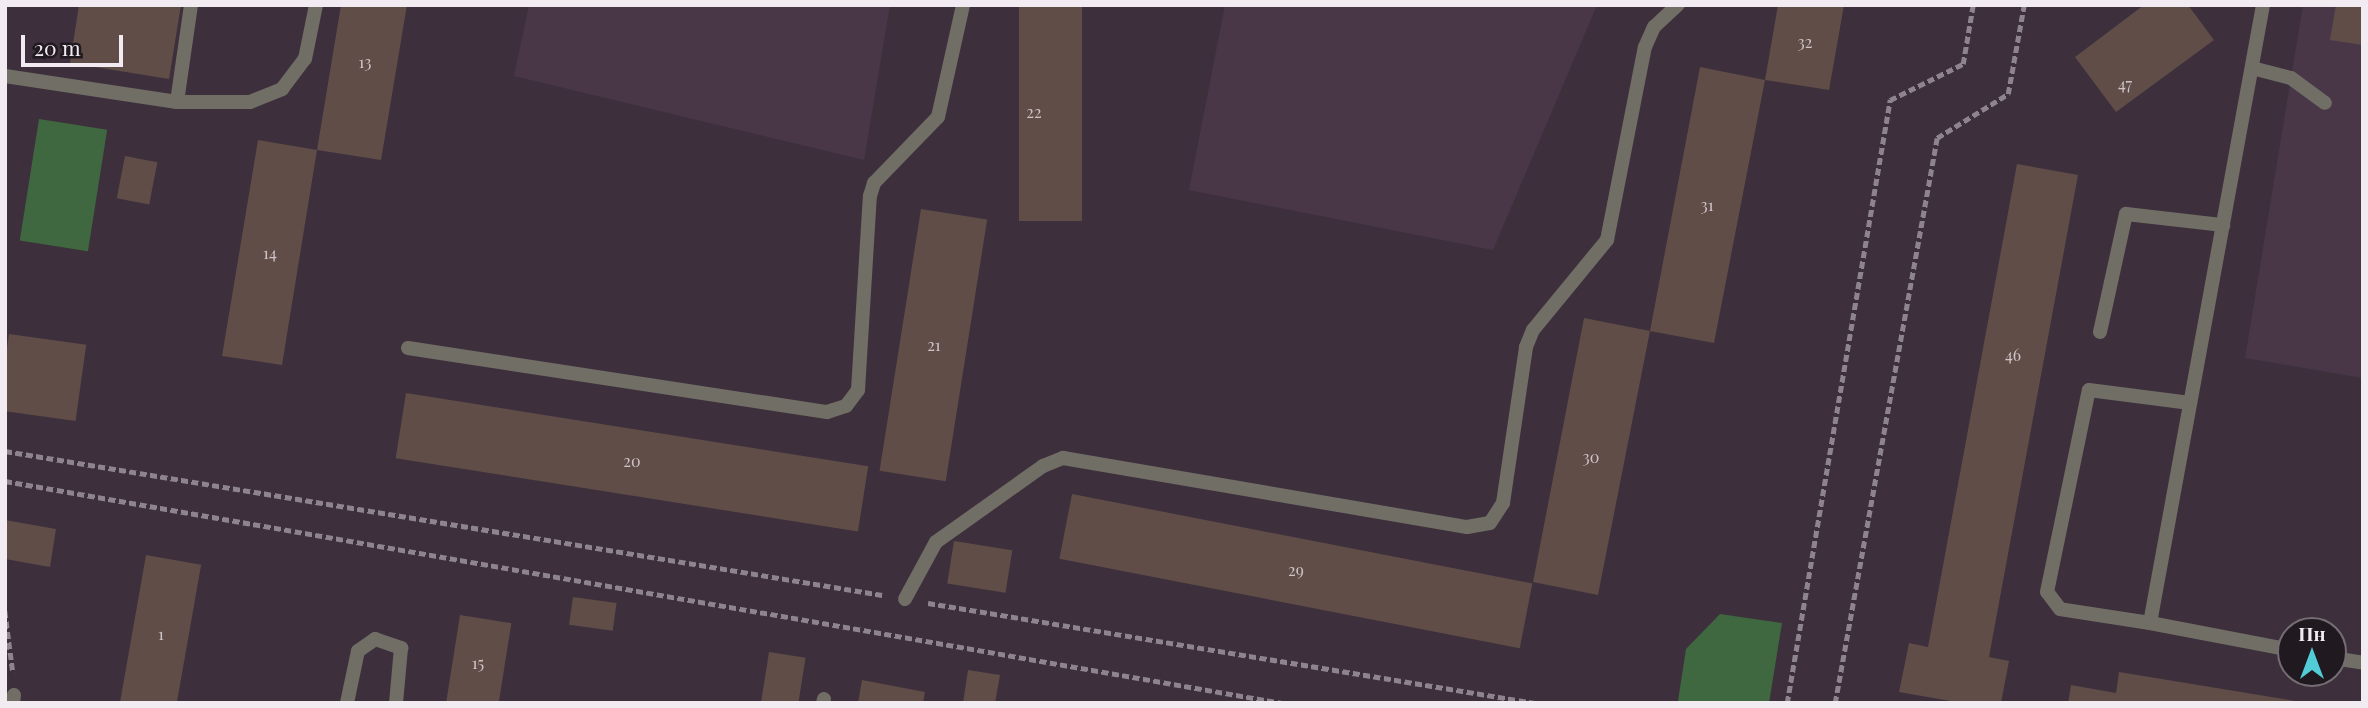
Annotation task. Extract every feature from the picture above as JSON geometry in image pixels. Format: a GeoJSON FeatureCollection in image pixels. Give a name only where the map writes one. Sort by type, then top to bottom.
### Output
{"type":"FeatureCollection","features":[{"type":"Feature","properties":{"kind":"lane"},"geometry":{"type":"LineString","coordinates":[[177,102],[191,5]]}},
{"type":"Feature","properties":{"kind":"lane"},"geometry":{"type":"LineString","coordinates":[[5,76],[177,102],[250,102],[282,89],[305,60],[316,5]]}},
{"type":"Feature","properties":{"kind":"lane"},"geometry":{"type":"LineString","coordinates":[[408,348],[827,412],[846,406],[858,390],[870,196],[874,183],[939,117],[963,5]]}},
{"type":"Feature","properties":{"kind":"lane"},"geometry":{"type":"LineString","coordinates":[[905,599],[936,542],[1043,466],[1063,458],[1467,527],[1490,523],[1503,503],[1527,347],[1533,330],[1607,240],[1645,47],[1654,27],[1678,5]]}},
{"type":"Feature","properties":{"kind":"lane"},"geometry":{"type":"LineString","coordinates":[[2150,623],[2263,5]]}},
{"type":"Feature","properties":{"kind":"lane"},"geometry":{"type":"LineString","coordinates":[[2252,68],[2291,78],[2325,103]]}},
{"type":"Feature","properties":{"kind":"lane"},"geometry":{"type":"LineString","coordinates":[[2100,332],[2126,214],[2223,225]]}},
{"type":"Feature","properties":{"kind":"lane"},"geometry":{"type":"LineString","coordinates":[[2190,403],[2089,390],[2047,592],[2060,609],[2277,647]]}},
{"type":"Feature","properties":{"kind":"lane"},"geometry":{"type":"LineString","coordinates":[[347,703],[358,651],[375,639],[401,648],[396,703]]}},
{"type":"Feature","properties":{"kind":"path"},"geometry":{"type":"LineString","coordinates":[[1787,703],[1890,100],[1963,64],[1973,5]]}},
{"type":"Feature","properties":{"kind":"path"},"geometry":{"type":"LineString","coordinates":[[1835,703],[1937,138],[2008,94],[2024,5]]}},
{"type":"Feature","properties":{"kind":"path"},"geometry":{"type":"LineString","coordinates":[[5,451],[1535,703]]}},
{"type":"Feature","properties":{"kind":"path"},"geometry":{"type":"LineString","coordinates":[[5,481],[1282,703]]}},
{"type":"Feature","properties":{"kind":"path"},"geometry":{"type":"LineString","coordinates":[[5,611],[13,699]]}},
{"type":"Feature","properties":{"kind":"shaded area"},"geometry":{"type":"Polygon","coordinates":[[[529,5],[890,5],[864,160],[514,76],[529,5]]]}},
{"type":"Feature","properties":{"kind":"shaded area"},"geometry":{"type":"Polygon","coordinates":[[[1225,5],[1597,5],[1493,250],[1189,190],[1225,5]]]}},
{"type":"Feature","properties":{"kind":"shaded area"},"geometry":{"type":"Polygon","coordinates":[[[2303,5],[2363,5],[2363,378],[2245,358],[2303,5]]]}},
{"type":"Feature","properties":{"kind":"green space"},"geometry":{"type":"Polygon","coordinates":[[[39,119],[107,130],[88,251],[20,240],[39,119]]]}},
{"type":"Feature","properties":{"kind":"green space"},"geometry":{"type":"Polygon","coordinates":[[[1720,614],[1782,623],[1769,703],[1678,701],[1686,649],[1720,614]]]}},
{"type":"Feature","properties":{"kind":"building"},"geometry":{"type":"Polygon","coordinates":[[[79,5],[181,5],[169,79],[70,63],[79,5]]]}},
{"type":"Feature","properties":{"kind":"building"},"geometry":{"type":"Polygon","coordinates":[[[341,5],[407,5],[381,160],[317,150],[341,5]]]}},
{"type":"Feature","properties":{"kind":"building"},"geometry":{"type":"Polygon","coordinates":[[[1019,5],[1082,5],[1082,221],[1019,221],[1019,5]]]}},
{"type":"Feature","properties":{"kind":"building"},"geometry":{"type":"Polygon","coordinates":[[[1778,5],[1844,5],[1829,90],[1765,80],[1778,5]]]}},
{"type":"Feature","properties":{"kind":"building"},"geometry":{"type":"Polygon","coordinates":[[[2144,5],[2188,5],[2214,40],[2116,112],[2075,57],[2144,5]]]}},
{"type":"Feature","properties":{"kind":"building"},"geometry":{"type":"Polygon","coordinates":[[[2336,5],[2363,5],[2363,45],[2330,40],[2336,5]]]}},
{"type":"Feature","properties":{"kind":"building"},"geometry":{"type":"Polygon","coordinates":[[[1700,67],[1765,80],[1714,343],[1650,331],[1700,67]]]}},
{"type":"Feature","properties":{"kind":"building"},"geometry":{"type":"Polygon","coordinates":[[[258,140],[317,150],[282,365],[222,356],[258,140]]]}},
{"type":"Feature","properties":{"kind":"building"},"geometry":{"type":"Polygon","coordinates":[[[125,156],[157,162],[149,205],[117,198],[125,156]]]}},
{"type":"Feature","properties":{"kind":"building"},"geometry":{"type":"Polygon","coordinates":[[[2017,164],[2078,175],[1989,657],[2009,661],[2001,703],[1962,703],[1899,692],[1909,643],[1928,647],[2017,164]]]}},
{"type":"Feature","properties":{"kind":"building"},"geometry":{"type":"Polygon","coordinates":[[[921,209],[987,219],[946,481],[880,471],[921,209]]]}},
{"type":"Feature","properties":{"kind":"building"},"geometry":{"type":"Polygon","coordinates":[[[1584,318],[1650,331],[1598,595],[1533,582],[1584,318]]]}},
{"type":"Feature","properties":{"kind":"building"},"geometry":{"type":"Polygon","coordinates":[[[9,334],[86,345],[76,421],[5,411],[5,362],[9,334]]]}},
{"type":"Feature","properties":{"kind":"building"},"geometry":{"type":"Polygon","coordinates":[[[406,393],[868,466],[858,531],[396,458],[406,393]]]}},
{"type":"Feature","properties":{"kind":"building"},"geometry":{"type":"Polygon","coordinates":[[[1072,494],[1532,583],[1520,648],[1059,559],[1072,494]]]}},
{"type":"Feature","properties":{"kind":"building"},"geometry":{"type":"Polygon","coordinates":[[[5,520],[56,529],[50,567],[5,559],[5,520]]]}},
{"type":"Feature","properties":{"kind":"building"},"geometry":{"type":"Polygon","coordinates":[[[954,541],[1012,550],[1006,593],[947,583],[954,541]]]}},
{"type":"Feature","properties":{"kind":"building"},"geometry":{"type":"Polygon","coordinates":[[[146,555],[201,565],[177,703],[120,703],[146,555]]]}},
{"type":"Feature","properties":{"kind":"building"},"geometry":{"type":"Polygon","coordinates":[[[573,597],[617,603],[613,631],[569,625],[573,597]]]}},
{"type":"Feature","properties":{"kind":"building"},"geometry":{"type":"Polygon","coordinates":[[[460,615],[511,623],[499,703],[446,703],[460,615]]]}},
{"type":"Feature","properties":{"kind":"building"},"geometry":{"type":"Polygon","coordinates":[[[769,652],[806,658],[798,703],[761,702],[769,652]]]}},
{"type":"Feature","properties":{"kind":"building"},"geometry":{"type":"Polygon","coordinates":[[[968,670],[1000,675],[995,703],[963,703],[968,670]]]}},
{"type":"Feature","properties":{"kind":"building"},"geometry":{"type":"Polygon","coordinates":[[[2119,672],[2295,703],[2068,703],[2071,685],[2116,693],[2119,672]]]}},
{"type":"Feature","properties":{"kind":"building"},"geometry":{"type":"Polygon","coordinates":[[[862,680],[925,692],[923,703],[858,703],[862,680]]]}}]}
